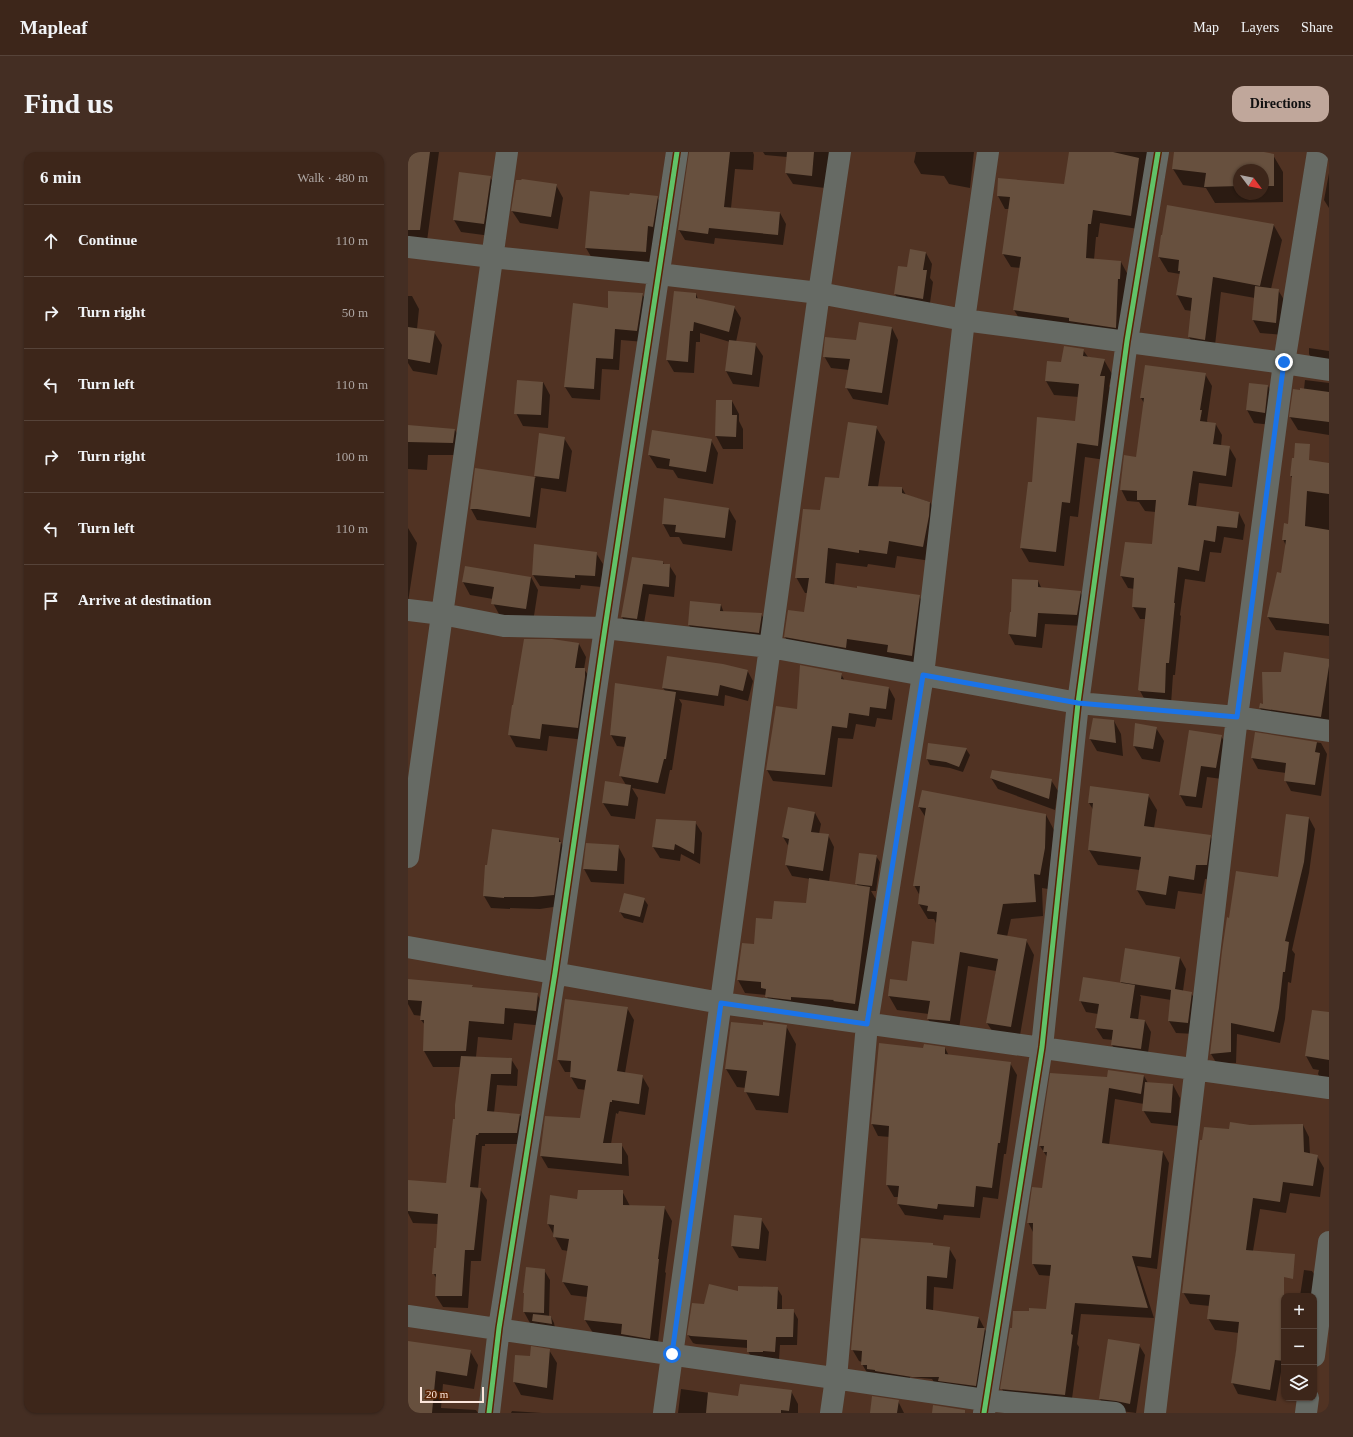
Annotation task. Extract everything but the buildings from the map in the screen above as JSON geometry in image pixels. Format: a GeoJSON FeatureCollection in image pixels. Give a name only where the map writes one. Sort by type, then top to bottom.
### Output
{"type":"FeatureCollection","features":[{"type":"Feature","properties":{"kind":"street"},"geometry":{"type":"LineString","coordinates":[[408,857],[507,152]]}},
{"type":"Feature","properties":{"kind":"street"},"geometry":{"type":"LineString","coordinates":[[489,1413],[499,1328],[555,973],[676,152]]}},
{"type":"Feature","properties":{"kind":"street"},"geometry":{"type":"LineString","coordinates":[[664,1413],[819,293],[840,152]]}},
{"type":"Feature","properties":{"kind":"street"},"geometry":{"type":"LineString","coordinates":[[831,1413],[836,1378],[867,1024],[923,675],[964,320],[988,152]]}},
{"type":"Feature","properties":{"kind":"street"},"geometry":{"type":"LineString","coordinates":[[985,1407],[1042,1046],[1078,703],[1127,341],[1158,152]]}},
{"type":"Feature","properties":{"kind":"street"},"geometry":{"type":"LineString","coordinates":[[1156,1413],[1237,717],[1284,362],[1318,152]]}},
{"type":"Feature","properties":{"kind":"street"},"geometry":{"type":"LineString","coordinates":[[408,247],[819,293],[964,320],[1284,362],[1329,370]]}},
{"type":"Feature","properties":{"kind":"street"},"geometry":{"type":"LineString","coordinates":[[408,610],[442,614],[504,626],[605,628],[770,647],[1078,703],[1237,717],[1329,732]]}},
{"type":"Feature","properties":{"kind":"street"},"geometry":{"type":"LineString","coordinates":[[408,947],[721,1003],[867,1024],[1042,1046],[1329,1088]]}},
{"type":"Feature","properties":{"kind":"street"},"geometry":{"type":"LineString","coordinates":[[1317,1333],[1329,1242]]}},
{"type":"Feature","properties":{"kind":"street"},"geometry":{"type":"LineString","coordinates":[[408,1316],[836,1378],[985,1407],[1115,1413]]}},
{"type":"Feature","properties":{"kind":"street"},"geometry":{"type":"LineString","coordinates":[[1306,1413],[1308,1401]]}},
{"type":"Feature","properties":{"kind":"cycle path"},"geometry":{"type":"LineString","coordinates":[[489,1413],[499,1328],[555,973],[605,628],[677,152]]}},
{"type":"Feature","properties":{"kind":"cycle path"},"geometry":{"type":"LineString","coordinates":[[984,1413],[1042,1047],[1078,703],[1127,341],[1158,152]]}},
{"type":"Feature","properties":{"kind":"route"},"geometry":{"type":"LineString","coordinates":[[672,1354],[721,1003],[867,1024],[923,675],[1078,703],[1237,717],[1284,362]]}}]}
